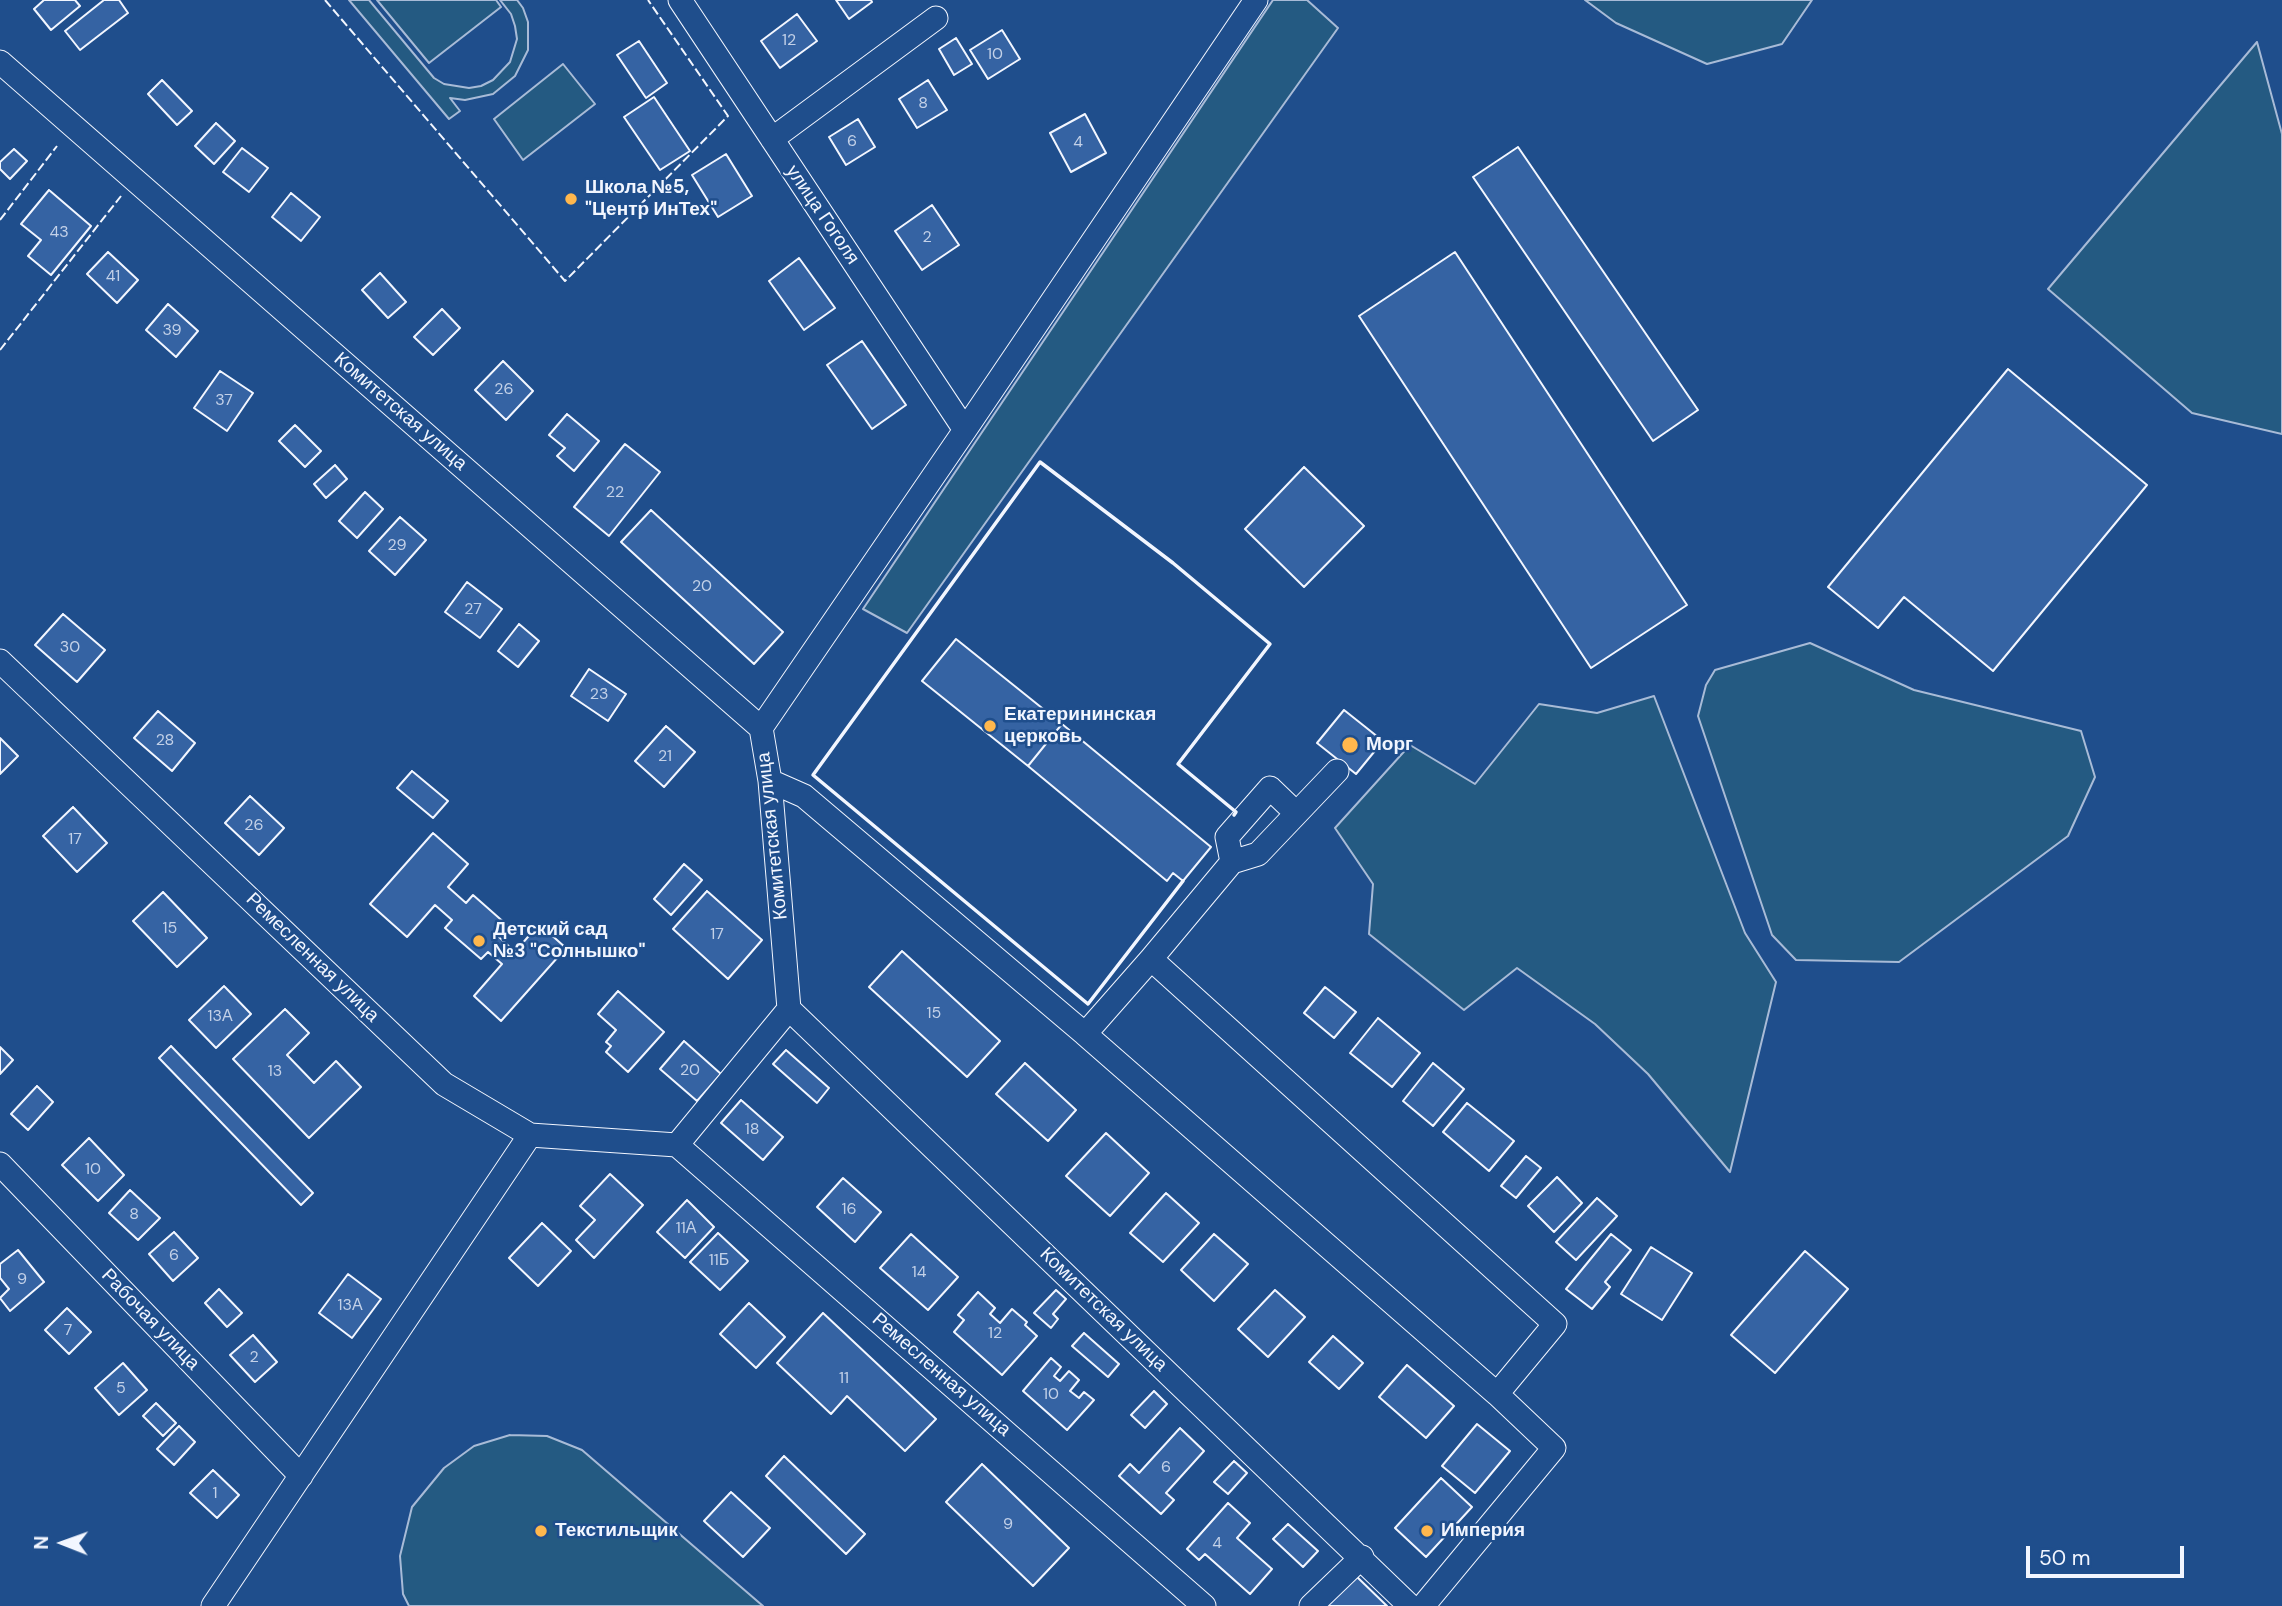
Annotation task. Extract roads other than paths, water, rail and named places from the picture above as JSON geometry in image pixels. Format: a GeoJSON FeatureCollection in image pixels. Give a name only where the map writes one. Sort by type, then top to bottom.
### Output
{"type":"FeatureCollection","features":[{"type":"Feature","properties":{"kind":"street","name":"улица Гоголя"},"geometry":{"type":"LineString","coordinates":[[680,0],[965,430]]}},
{"type":"Feature","properties":{"kind":"street"},"geometry":{"type":"LineString","coordinates":[[761,728],[1256,0]]}},
{"type":"Feature","properties":{"kind":"street"},"geometry":{"type":"LineString","coordinates":[[772,139],[936,18]]}},
{"type":"Feature","properties":{"kind":"street","name":"Комитетская улица"},"geometry":{"type":"LineString","coordinates":[[0,62],[761,728],[770,781],[789,1009],[1410,1606]]}},
{"type":"Feature","properties":{"kind":"street","name":"Ремесленная улица"},"geometry":{"type":"LineString","coordinates":[[0,661],[444,1084],[530,1135],[677,1145],[1204,1606]]}},
{"type":"Feature","properties":{"kind":"street"},"geometry":{"type":"LineString","coordinates":[[1085,1034],[1232,862],[1258,854],[1337,771]]}},
{"type":"Feature","properties":{"kind":"street"},"geometry":{"type":"LineString","coordinates":[[770,781],[804,796],[1085,1034],[1497,1394],[1554,1448],[1423,1606]]}},
{"type":"Feature","properties":{"kind":"street"},"geometry":{"type":"LineString","coordinates":[[1232,862],[1227,837],[1270,789],[1296,813]]}},
{"type":"Feature","properties":{"kind":"street"},"geometry":{"type":"LineString","coordinates":[[1151,959],[1555,1324],[1497,1394]]}},
{"type":"Feature","properties":{"kind":"street"},"geometry":{"type":"LineString","coordinates":[[677,1145],[789,1009]]}},
{"type":"Feature","properties":{"kind":"street"},"geometry":{"type":"LineString","coordinates":[[213,1606],[530,1135]]}},
{"type":"Feature","properties":{"kind":"street","name":"Рабочая улица"},"geometry":{"type":"LineString","coordinates":[[0,1164],[301,1476]]}},
{"type":"Feature","properties":{"kind":"street"},"geometry":{"type":"LineString","coordinates":[[1311,1606],[1362,1557]]}},
{"type":"Feature","properties":{"kind":"place","name":"Школа №5, \"Центр ИнТех\""},"geometry":{"type":"Point","coordinates":[571,199]}},
{"type":"Feature","properties":{"kind":"place","name":"Екатерининская церковь"},"geometry":{"type":"Point","coordinates":[990,726]}},
{"type":"Feature","properties":{"kind":"place","name":"Морг"},"geometry":{"type":"Point","coordinates":[1350,745]}},
{"type":"Feature","properties":{"kind":"place","name":"Детский сад №3 \"Солнышко\""},"geometry":{"type":"Point","coordinates":[479,941]}},
{"type":"Feature","properties":{"kind":"place","name":"Текстильщик"},"geometry":{"type":"Point","coordinates":[541,1531]}},
{"type":"Feature","properties":{"kind":"place","name":"Империя"},"geometry":{"type":"Point","coordinates":[1427,1531]}}]}
